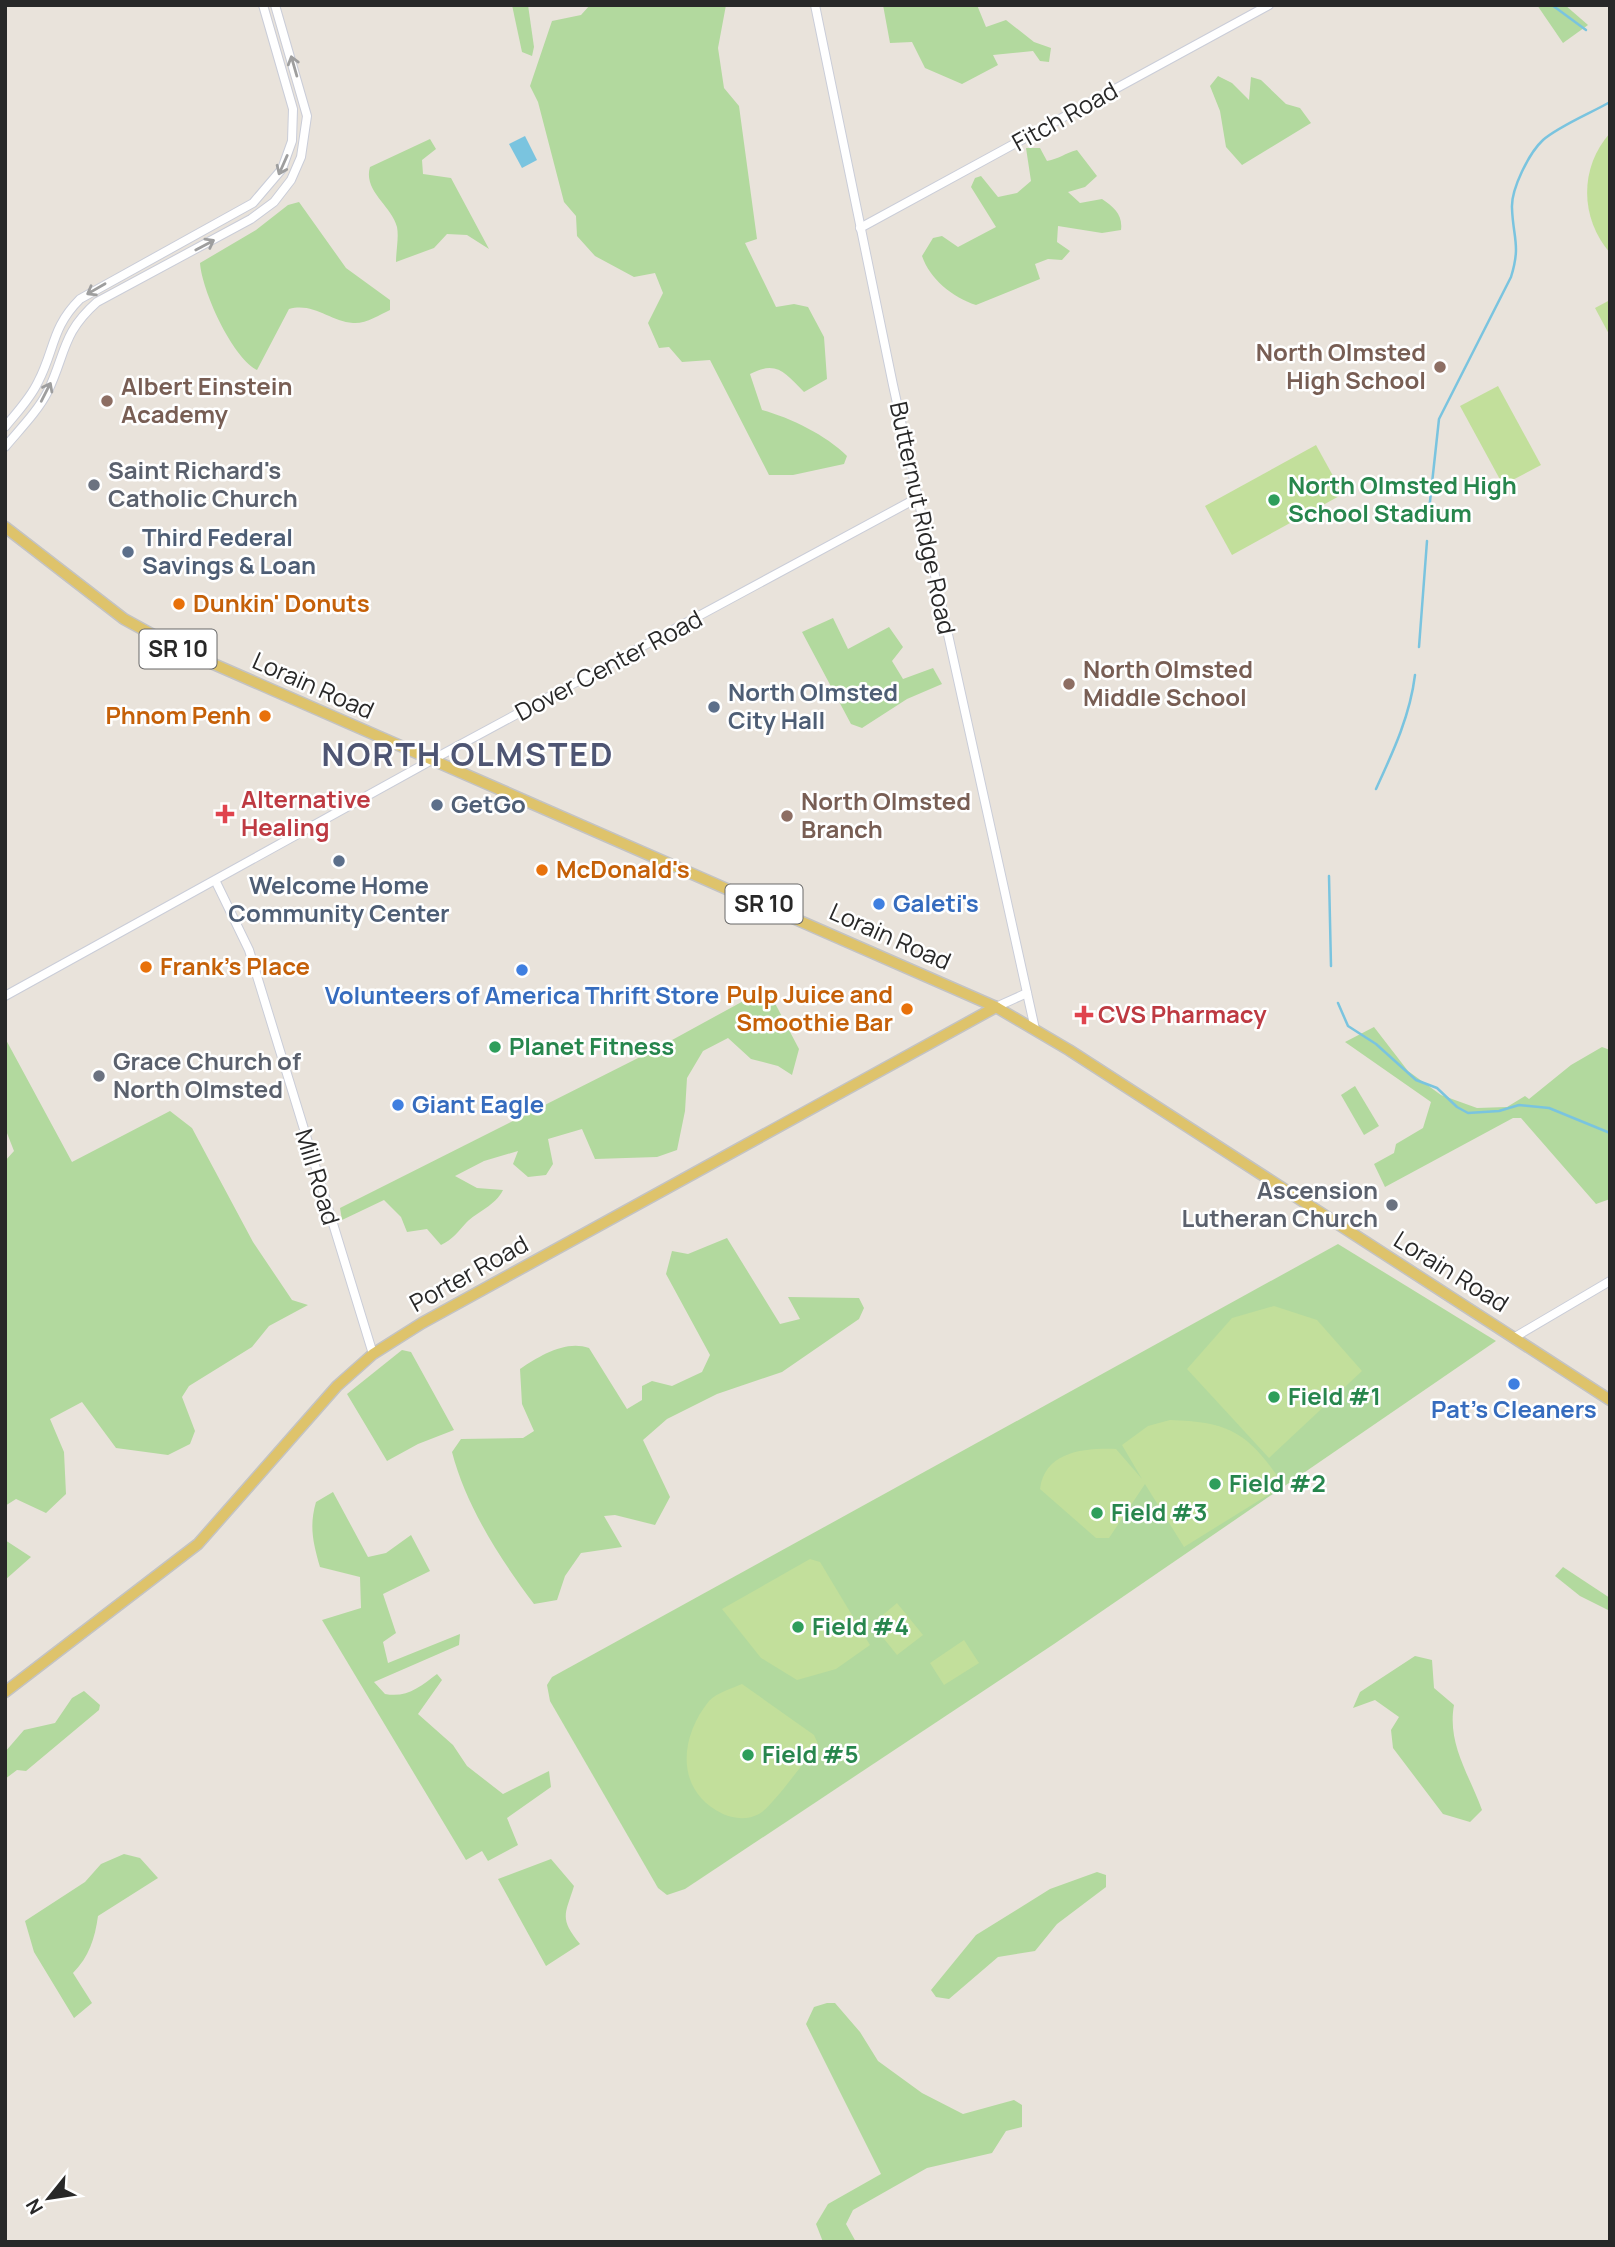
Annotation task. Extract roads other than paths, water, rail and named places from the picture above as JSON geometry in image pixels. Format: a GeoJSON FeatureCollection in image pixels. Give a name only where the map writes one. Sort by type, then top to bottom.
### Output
{"type":"FeatureCollection","features":[{"type":"Feature","properties":{"kind":"main road","name":"Lorain Road"},"geometry":{"type":"LineString","coordinates":[[5,527],[69,579],[150,634],[218,668],[996,1007],[1035,1029],[1610,1400]]}},
{"type":"Feature","properties":{"kind":"main road","name":"Porter Road"},"geometry":{"type":"LineString","coordinates":[[5,1692],[198,1544],[337,1386],[373,1354],[433,1317],[996,1007]]}},
{"type":"Feature","properties":{"kind":"street"},"geometry":{"type":"LineString","coordinates":[[5,427],[40,380],[52,339],[63,319],[80,299],[253,203],[282,169],[292,141],[293,109],[263,5]]}},
{"type":"Feature","properties":{"kind":"street"},"geometry":{"type":"LineString","coordinates":[[5,447],[41,404],[53,380],[66,340],[88,310],[97,302],[263,211],[291,180],[301,157],[307,116],[275,5]]}},
{"type":"Feature","properties":{"kind":"street","name":"Butternut Ridge Road"},"geometry":{"type":"LineString","coordinates":[[815,5],[860,228],[1035,1029]]}},
{"type":"Feature","properties":{"kind":"street","name":"Fitch Road"},"geometry":{"type":"LineString","coordinates":[[860,228],[1269,5]]}},
{"type":"Feature","properties":{"kind":"street","name":"Dover Center Road"},"geometry":{"type":"LineString","coordinates":[[5,996],[216,882],[430,761],[919,497]]}},
{"type":"Feature","properties":{"kind":"street","name":"Mill Road"},"geometry":{"type":"LineString","coordinates":[[216,882],[249,950],[373,1354]]}},
{"type":"Feature","properties":{"kind":"street","name":"Porter Road"},"geometry":{"type":"LineString","coordinates":[[996,1007],[1027,993]]}},
{"type":"Feature","properties":{"kind":"street"},"geometry":{"type":"LineString","coordinates":[[1515,1337],[1610,1281]]}},
{"type":"Feature","properties":{"kind":"water"},"geometry":{"type":"Polygon","coordinates":[[[525,136],[537,160],[522,168],[509,144],[525,136]]]}},
{"type":"Feature","properties":{"kind":"waterway"},"geometry":{"type":"LineString","coordinates":[[1552,5],[1586,30]]}},
{"type":"Feature","properties":{"kind":"waterway"},"geometry":{"type":"LineString","coordinates":[[1428,520],[1439,419],[1511,277],[1514,266],[1516,249],[1512,200],[1522,172],[1543,140],[1610,102]]}},
{"type":"Feature","properties":{"kind":"waterway"},"geometry":{"type":"LineString","coordinates":[[1419,647],[1427,541]]}},
{"type":"Feature","properties":{"kind":"waterway"},"geometry":{"type":"LineString","coordinates":[[1376,789],[1405,719],[1415,675]]}},
{"type":"Feature","properties":{"kind":"waterway"},"geometry":{"type":"LineString","coordinates":[[1329,876],[1331,966]]}},
{"type":"Feature","properties":{"kind":"waterway"},"geometry":{"type":"LineString","coordinates":[[1338,1003],[1348,1026],[1376,1044],[1416,1080],[1437,1088],[1457,1107],[1468,1113],[1499,1111],[1519,1105],[1549,1108],[1610,1133]]}},
{"type":"Feature","properties":{"kind":"place","name":"North Olmsted High School"},"geometry":{"type":"Point","coordinates":[1440,367]}},
{"type":"Feature","properties":{"kind":"place","name":"Albert Einstein Academy"},"geometry":{"type":"Point","coordinates":[107,401]}},
{"type":"Feature","properties":{"kind":"place","name":"Saint Richard's Catholic Church"},"geometry":{"type":"Point","coordinates":[94,485]}},
{"type":"Feature","properties":{"kind":"place","name":"North Olmsted High School Stadium"},"geometry":{"type":"Point","coordinates":[1274,500]}},
{"type":"Feature","properties":{"kind":"place","name":"Third Federal Savings & Loan"},"geometry":{"type":"Point","coordinates":[128,552]}},
{"type":"Feature","properties":{"kind":"place","name":"Dunkin' Donuts"},"geometry":{"type":"Point","coordinates":[179,604]}},
{"type":"Feature","properties":{"kind":"place","name":"North Olmsted Middle School"},"geometry":{"type":"Point","coordinates":[1069,684]}},
{"type":"Feature","properties":{"kind":"place","name":"North Olmsted City Hall"},"geometry":{"type":"Point","coordinates":[714,707]}},
{"type":"Feature","properties":{"kind":"place","name":"Phnom Penh"},"geometry":{"type":"Point","coordinates":[265,716]}},
{"type":"Feature","properties":{"kind":"place","name":"GetGo"},"geometry":{"type":"Point","coordinates":[437,805]}},
{"type":"Feature","properties":{"kind":"place","name":"Alternative Healing"},"geometry":{"type":"Point","coordinates":[225,814]}},
{"type":"Feature","properties":{"kind":"place","name":"North Olmsted Branch"},"geometry":{"type":"Point","coordinates":[787,816]}},
{"type":"Feature","properties":{"kind":"place","name":"Welcome Home Community Center"},"geometry":{"type":"Point","coordinates":[339,861]}},
{"type":"Feature","properties":{"kind":"place","name":"McDonald's"},"geometry":{"type":"Point","coordinates":[542,870]}},
{"type":"Feature","properties":{"kind":"place","name":"Galeti's"},"geometry":{"type":"Point","coordinates":[879,904]}},
{"type":"Feature","properties":{"kind":"place","name":"Frank's Place"},"geometry":{"type":"Point","coordinates":[146,967]}},
{"type":"Feature","properties":{"kind":"place","name":"Volunteers of America Thrift Store"},"geometry":{"type":"Point","coordinates":[522,970]}},
{"type":"Feature","properties":{"kind":"place","name":"Pulp Juice and Smoothie Bar"},"geometry":{"type":"Point","coordinates":[907,1009]}},
{"type":"Feature","properties":{"kind":"place","name":"CVS Pharmacy"},"geometry":{"type":"Point","coordinates":[1084,1015]}},
{"type":"Feature","properties":{"kind":"place","name":"Planet Fitness"},"geometry":{"type":"Point","coordinates":[495,1047]}},
{"type":"Feature","properties":{"kind":"place","name":"Grace Church of North Olmsted"},"geometry":{"type":"Point","coordinates":[99,1076]}},
{"type":"Feature","properties":{"kind":"place","name":"Giant Eagle"},"geometry":{"type":"Point","coordinates":[398,1105]}},
{"type":"Feature","properties":{"kind":"place","name":"Ascension Lutheran Church"},"geometry":{"type":"Point","coordinates":[1392,1205]}},
{"type":"Feature","properties":{"kind":"place","name":"Pat's Cleaners"},"geometry":{"type":"Point","coordinates":[1514,1384]}},
{"type":"Feature","properties":{"kind":"place","name":"Field #1"},"geometry":{"type":"Point","coordinates":[1274,1397]}},
{"type":"Feature","properties":{"kind":"place","name":"Field #2"},"geometry":{"type":"Point","coordinates":[1215,1484]}},
{"type":"Feature","properties":{"kind":"place","name":"Field #3"},"geometry":{"type":"Point","coordinates":[1097,1513]}},
{"type":"Feature","properties":{"kind":"place","name":"Field #4"},"geometry":{"type":"Point","coordinates":[798,1627]}},
{"type":"Feature","properties":{"kind":"place","name":"Field #5"},"geometry":{"type":"Point","coordinates":[748,1755]}},
{"type":"Feature","properties":{"kind":"district","name":"NORTH OLMSTED"},"geometry":{"type":"Point","coordinates":[468,755]}}]}
